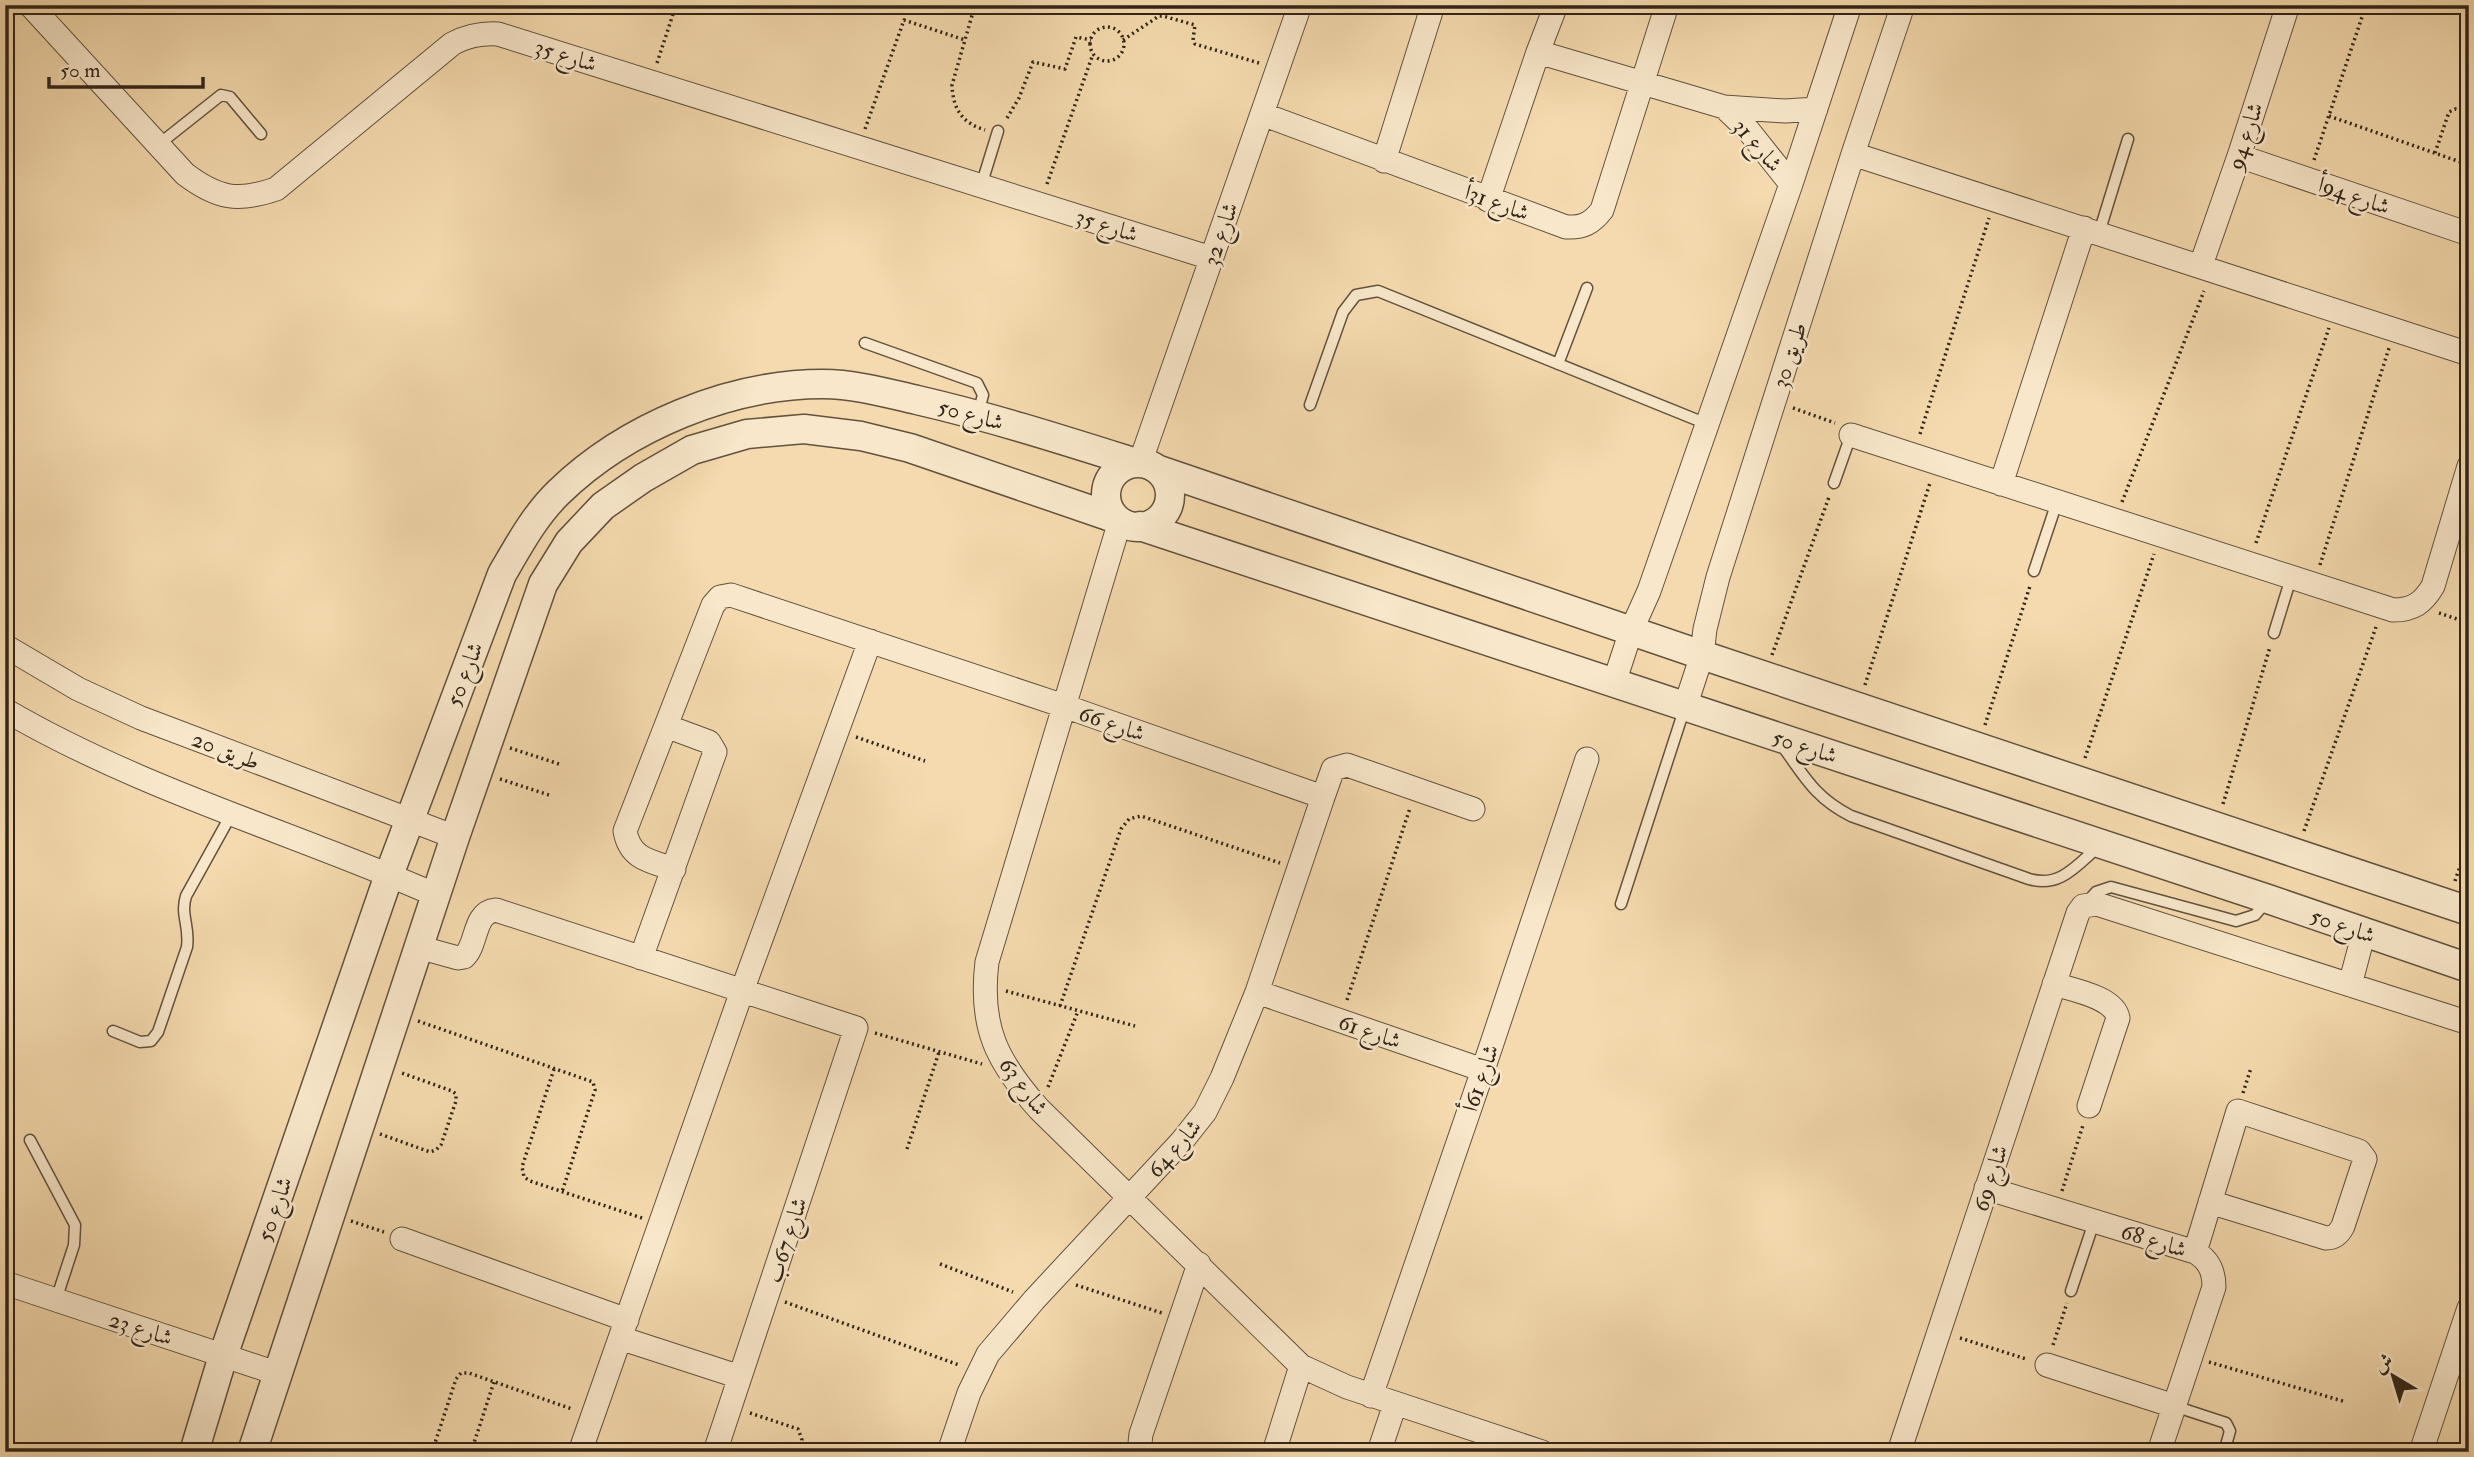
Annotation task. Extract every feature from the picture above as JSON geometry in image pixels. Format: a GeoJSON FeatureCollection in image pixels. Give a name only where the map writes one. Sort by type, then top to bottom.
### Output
{"type":"FeatureCollection","features":[{"type":"Feature","properties":{"kind":"street","name":"شارع 35"},"geometry":{"type":"LineString","coordinates":[[30,5],[185,174],[205,189],[228,197],[253,197],[276,189],[452,44],[482,33],[498,34],[1211,258]]}},
{"type":"Feature","properties":{"kind":"street","name":"شارع 32"},"geometry":{"type":"LineString","coordinates":[[1145,465],[1211,258],[1300,5]]}},
{"type":"Feature","properties":{"kind":"street"},"geometry":{"type":"LineString","coordinates":[[1384,161],[1433,5]]}},
{"type":"Feature","properties":{"kind":"street"},"geometry":{"type":"LineString","coordinates":[[1488,200],[1556,5]]}},
{"type":"Feature","properties":{"kind":"street"},"geometry":{"type":"LineString","coordinates":[[1641,81],[1667,5]]}},
{"type":"Feature","properties":{"kind":"street"},"geometry":{"type":"LineString","coordinates":[[1614,683],[1631,631],[1649,592],[1791,184],[1850,5]]}},
{"type":"Feature","properties":{"kind":"street","name":"طريق 30"},"geometry":{"type":"LineString","coordinates":[[1685,707],[1702,655],[1704,629],[1718,577],[1903,5]]}},
{"type":"Feature","properties":{"kind":"street","name":"شارع 94"},"geometry":{"type":"LineString","coordinates":[[2206,267],[2288,5]]}},
{"type":"Feature","properties":{"kind":"street","name":"شارع 31"},"geometry":{"type":"LineString","coordinates":[[1538,52],[1724,107],[1816,110]]}},
{"type":"Feature","properties":{"kind":"street","name":"شارع 31أ"},"geometry":{"type":"LineString","coordinates":[[1262,114],[1488,200],[1566,227],[1577,228],[1595,218],[1602,210],[1641,81]]}},
{"type":"Feature","properties":{"kind":"street","name":"شارع 31"},"geometry":{"type":"LineString","coordinates":[[1724,107],[1763,148],[1791,184]]}},
{"type":"Feature","properties":{"kind":"street"},"geometry":{"type":"LineString","coordinates":[[1853,154],[2469,354]]}},
{"type":"Feature","properties":{"kind":"street","name":"شارع 94أ"},"geometry":{"type":"LineString","coordinates":[[2239,156],[2469,234]]}},
{"type":"Feature","properties":{"kind":"street"},"geometry":{"type":"LineString","coordinates":[[2001,484],[2092,230]]}},
{"type":"Feature","properties":{"kind":"street","name":"شارع 50"},"geometry":{"type":"LineString","coordinates":[[194,1452],[223,1356],[389,875],[502,574],[526,531],[558,493],[595,460],[636,434],[726,398],[774,387],[825,383],[875,390],[978,414],[1145,465],[1765,677],[2458,907]]}},
{"type":"Feature","properties":{"kind":"street","name":"شارع 50"},"geometry":{"type":"LineString","coordinates":[[252,1452],[418,947],[543,584],[569,542],[603,506],[643,478],[692,450],[747,434],[804,429],[861,436],[911,448],[1126,522],[2268,899],[2469,968]]}},
{"type":"Feature","properties":{"kind":"street"},"geometry":{"type":"LineString","coordinates":[[1851,435],[2383,608],[2405,610],[2427,597],[2433,586],[2469,466]]}},
{"type":"Feature","properties":{"kind":"street"},"geometry":{"type":"LineString","coordinates":[[1145,465],[1169,486],[1168,505],[1158,520],[1126,522],[1107,503],[1108,485],[1118,470],[1145,465]]}},
{"type":"Feature","properties":{"kind":"street","name":"شارع 63"},"geometry":{"type":"LineString","coordinates":[[1126,522],[1064,706],[987,962],[984,985],[986,1015],[991,1034],[1007,1071],[1039,1110],[1301,1366],[1371,1396]]}},
{"type":"Feature","properties":{"kind":"street","name":"شارع 66"},"geometry":{"type":"LineString","coordinates":[[666,726],[713,605],[720,597],[731,594],[1323,797]]}},
{"type":"Feature","properties":{"kind":"street"},"geometry":{"type":"LineString","coordinates":[[580,1452],[742,991],[870,641]]}},
{"type":"Feature","properties":{"kind":"street","name":"طريق 20"},"geometry":{"type":"LineString","coordinates":[[5,646],[78,689],[141,718],[455,837]]}},
{"type":"Feature","properties":{"kind":"street"},"geometry":{"type":"LineString","coordinates":[[5,710],[50,737],[93,756],[436,895]]}},
{"type":"Feature","properties":{"kind":"street"},"geometry":{"type":"LineString","coordinates":[[641,958],[674,869],[715,752],[709,742],[666,726],[625,831],[632,851],[640,858],[674,869]]}},
{"type":"Feature","properties":{"kind":"street","name":"شارع 61أ"},"geometry":{"type":"LineString","coordinates":[[1371,1396],[1587,760]]}},
{"type":"Feature","properties":{"kind":"street"},"geometry":{"type":"LineString","coordinates":[[1323,797],[1331,773],[1342,765],[1474,809]]}},
{"type":"Feature","properties":{"kind":"street","name":"شارع 64"},"geometry":{"type":"LineString","coordinates":[[949,1452],[978,1371],[988,1354],[1054,1278],[1182,1141],[1205,1112],[1257,992],[1323,797]]}},
{"type":"Feature","properties":{"kind":"street"},"geometry":{"type":"LineString","coordinates":[[2083,906],[2097,904],[2469,1023]]}},
{"type":"Feature","properties":{"kind":"street","name":"شارع 69"},"geometry":{"type":"LineString","coordinates":[[1899,1452],[2054,984],[2078,913],[2083,906]]}},
{"type":"Feature","properties":{"kind":"street"},"geometry":{"type":"LineString","coordinates":[[418,947],[458,958],[464,957],[468,954],[481,917],[488,911],[496,910],[856,1028]]}},
{"type":"Feature","properties":{"kind":"street"},"geometry":{"type":"LineString","coordinates":[[2350,985],[2364,932]]}},
{"type":"Feature","properties":{"kind":"street"},"geometry":{"type":"LineString","coordinates":[[2054,984],[2108,1002],[2117,1013],[2118,1018],[2089,1106]]}},
{"type":"Feature","properties":{"kind":"street","name":"شارع 61"},"geometry":{"type":"LineString","coordinates":[[1257,992],[1483,1070]]}},
{"type":"Feature","properties":{"kind":"street","name":"شارع 67ب"},"geometry":{"type":"LineString","coordinates":[[715,1452],[856,1028]]}},
{"type":"Feature","properties":{"kind":"street"},"geometry":{"type":"LineString","coordinates":[[2195,1252],[2210,1202],[2238,1111],[2356,1150],[2362,1153],[2365,1159],[2343,1226],[2332,1238],[2210,1202]]}},
{"type":"Feature","properties":{"kind":"street","name":"شارع 68"},"geometry":{"type":"LineString","coordinates":[[1986,1188],[2195,1252],[2206,1260],[2211,1268],[2214,1287],[2159,1452]]}},
{"type":"Feature","properties":{"kind":"street"},"geometry":{"type":"LineString","coordinates":[[402,1239],[740,1377]]}},
{"type":"Feature","properties":{"kind":"street"},"geometry":{"type":"LineString","coordinates":[[1139,1452],[1142,1434],[1199,1264]]}},
{"type":"Feature","properties":{"kind":"street","name":"شارع 23"},"geometry":{"type":"LineString","coordinates":[[5,1283],[276,1373]]}},
{"type":"Feature","properties":{"kind":"street"},"geometry":{"type":"LineString","coordinates":[[2421,1452],[2469,1308]]}},
{"type":"Feature","properties":{"kind":"street"},"geometry":{"type":"LineString","coordinates":[[2047,1365],[2174,1406]]}},
{"type":"Feature","properties":{"kind":"street"},"geometry":{"type":"LineString","coordinates":[[1274,1452],[1301,1366]]}},
{"type":"Feature","properties":{"kind":"street"},"geometry":{"type":"LineString","coordinates":[[1371,1396],[1542,1452]]}},
{"type":"Feature","properties":{"kind":"street"},"geometry":{"type":"LineString","coordinates":[[1379,1452],[1395,1404]]}},
{"type":"Feature","properties":{"kind":"lane"},"geometry":{"type":"LineString","coordinates":[[158,145],[218,96],[224,95],[230,97],[261,134]]}},
{"type":"Feature","properties":{"kind":"lane"},"geometry":{"type":"LineString","coordinates":[[981,186],[998,131]]}},
{"type":"Feature","properties":{"kind":"lane"},"geometry":{"type":"LineString","coordinates":[[2092,230],[2128,139]]}},
{"type":"Feature","properties":{"kind":"lane"},"geometry":{"type":"LineString","coordinates":[[1558,363],[1587,288]]}},
{"type":"Feature","properties":{"kind":"lane"},"geometry":{"type":"LineString","coordinates":[[1310,405],[1343,312],[1356,295],[1378,291],[1707,424]]}},
{"type":"Feature","properties":{"kind":"lane"},"geometry":{"type":"LineString","coordinates":[[865,343],[977,383],[983,396],[978,414]]}},
{"type":"Feature","properties":{"kind":"lane"},"geometry":{"type":"LineString","coordinates":[[1834,483],[1851,435]]}},
{"type":"Feature","properties":{"kind":"lane"},"geometry":{"type":"LineString","coordinates":[[2034,571],[2057,502]]}},
{"type":"Feature","properties":{"kind":"lane"},"geometry":{"type":"LineString","coordinates":[[2274,633],[2291,578]]}},
{"type":"Feature","properties":{"kind":"lane"},"geometry":{"type":"LineString","coordinates":[[1621,904],[1685,707]]}},
{"type":"Feature","properties":{"kind":"lane"},"geometry":{"type":"LineString","coordinates":[[1775,736],[1812,788],[1823,800],[1837,809],[2029,879],[2051,882],[2062,878],[2102,844]]}},
{"type":"Feature","properties":{"kind":"lane"},"geometry":{"type":"LineString","coordinates":[[113,1031],[139,1042],[151,1041],[158,1032],[187,947],[189,933],[183,908],[186,896],[232,813]]}},
{"type":"Feature","properties":{"kind":"lane"},"geometry":{"type":"LineString","coordinates":[[2083,906],[2096,892],[2111,887],[2236,921],[2255,915],[2268,899]]}},
{"type":"Feature","properties":{"kind":"lane"},"geometry":{"type":"LineString","coordinates":[[30,1140],[75,1225],[74,1245],[57,1300]]}},
{"type":"Feature","properties":{"kind":"lane"},"geometry":{"type":"LineString","coordinates":[[2071,1291],[2094,1222]]}},
{"type":"Feature","properties":{"kind":"lane"},"geometry":{"type":"LineString","coordinates":[[2174,1406],[2225,1423],[2230,1431],[2224,1452]]}},
{"type":"Feature","properties":{"kind":"path"},"geometry":{"type":"LineString","coordinates":[[650,82],[676,5]]}},
{"type":"Feature","properties":{"kind":"path"},"geometry":{"type":"LineString","coordinates":[[975,5],[952,85],[952,98],[964,119],[985,130],[998,131],[1019,97],[1033,62],[1065,69],[1076,37],[1091,40]]}},
{"type":"Feature","properties":{"kind":"path"},"geometry":{"type":"LineString","coordinates":[[2307,179],[2363,14],[2362,8],[2357,5]]}},
{"type":"Feature","properties":{"kind":"path"},"geometry":{"type":"LineString","coordinates":[[1123,40],[1163,16],[1195,25],[1195,44],[1278,69]]}},
{"type":"Feature","properties":{"kind":"path"},"geometry":{"type":"LineString","coordinates":[[859,147],[904,20],[965,40]]}},
{"type":"Feature","properties":{"kind":"path"},"geometry":{"type":"LineString","coordinates":[[1040,204],[1093,54],[1091,40],[1097,31],[1109,27],[1120,34],[1123,40],[1121,52],[1111,60],[1098,59],[1093,54]]}},
{"type":"Feature","properties":{"kind":"path"},"geometry":{"type":"LineString","coordinates":[[2435,153],[2452,109],[2469,113]]}},
{"type":"Feature","properties":{"kind":"path"},"geometry":{"type":"LineString","coordinates":[[2329,116],[2469,165]]}},
{"type":"Feature","properties":{"kind":"path"},"geometry":{"type":"LineString","coordinates":[[1913,455],[1995,199]]}},
{"type":"Feature","properties":{"kind":"path"},"geometry":{"type":"LineString","coordinates":[[2115,521],[2206,267]]}},
{"type":"Feature","properties":{"kind":"path"},"geometry":{"type":"LineString","coordinates":[[2249,564],[2336,310]]}},
{"type":"Feature","properties":{"kind":"path"},"geometry":{"type":"LineString","coordinates":[[2314,586],[2395,330]]}},
{"type":"Feature","properties":{"kind":"path"},"geometry":{"type":"LineString","coordinates":[[1774,402],[1825,419],[1851,435]]}},
{"type":"Feature","properties":{"kind":"path"},"geometry":{"type":"LineString","coordinates":[[1858,707],[1936,463]]}},
{"type":"Feature","properties":{"kind":"path"},"geometry":{"type":"LineString","coordinates":[[1765,677],[1834,483]]}},
{"type":"Feature","properties":{"kind":"path"},"geometry":{"type":"LineString","coordinates":[[2078,780],[2160,535]]}},
{"type":"Feature","properties":{"kind":"path"},"geometry":{"type":"LineString","coordinates":[[1978,747],[2034,571]]}},
{"type":"Feature","properties":{"kind":"path"},"geometry":{"type":"LineString","coordinates":[[2417,605],[2469,623]]}},
{"type":"Feature","properties":{"kind":"path"},"geometry":{"type":"LineString","coordinates":[[2297,853],[2383,608]]}},
{"type":"Feature","properties":{"kind":"path"},"geometry":{"type":"LineString","coordinates":[[2216,826],[2274,633]]}},
{"type":"Feature","properties":{"kind":"path"},"geometry":{"type":"LineString","coordinates":[[837,730],[925,761]]}},
{"type":"Feature","properties":{"kind":"path"},"geometry":{"type":"LineString","coordinates":[[488,741],[559,764]]}},
{"type":"Feature","properties":{"kind":"path"},"geometry":{"type":"LineString","coordinates":[[478,772],[549,794]]}},
{"type":"Feature","properties":{"kind":"path"},"geometry":{"type":"LineString","coordinates":[[1340,1021],[1416,789]]}},
{"type":"Feature","properties":{"kind":"path"},"geometry":{"type":"LineString","coordinates":[[1060,1006],[1121,829],[1129,819],[1142,816],[1298,869]]}},
{"type":"Feature","properties":{"kind":"path"},"geometry":{"type":"LineString","coordinates":[[2458,907],[2469,840]]}},
{"type":"Feature","properties":{"kind":"path"},"geometry":{"type":"LineString","coordinates":[[984,985],[1135,1026]]}},
{"type":"Feature","properties":{"kind":"path"},"geometry":{"type":"LineString","coordinates":[[1039,1110],[1079,1011]]}},
{"type":"Feature","properties":{"kind":"path"},"geometry":{"type":"LineString","coordinates":[[396,1013],[591,1080],[595,1087],[562,1192]]}},
{"type":"Feature","properties":{"kind":"path"},"geometry":{"type":"LineString","coordinates":[[856,1028],[1007,1071]]}},
{"type":"Feature","properties":{"kind":"path"},"geometry":{"type":"LineString","coordinates":[[907,1149],[939,1052]]}},
{"type":"Feature","properties":{"kind":"path"},"geometry":{"type":"LineString","coordinates":[[359,1126],[433,1152],[441,1145],[456,1101],[457,1097],[452,1091],[379,1065]]}},
{"type":"Feature","properties":{"kind":"path"},"geometry":{"type":"LineString","coordinates":[[554,1069],[522,1171],[524,1177],[660,1224]]}},
{"type":"Feature","properties":{"kind":"path"},"geometry":{"type":"LineString","coordinates":[[2056,1210],[2089,1106]]}},
{"type":"Feature","properties":{"kind":"path"},"geometry":{"type":"LineString","coordinates":[[330,1213],[402,1239]]}},
{"type":"Feature","properties":{"kind":"path"},"geometry":{"type":"LineString","coordinates":[[940,1264],[1034,1300]]}},
{"type":"Feature","properties":{"kind":"path"},"geometry":{"type":"LineString","coordinates":[[1054,1278],[1181,1319]]}},
{"type":"Feature","properties":{"kind":"path"},"geometry":{"type":"LineString","coordinates":[[1939,1331],[2047,1365],[2071,1291]]}},
{"type":"Feature","properties":{"kind":"path"},"geometry":{"type":"LineString","coordinates":[[767,1296],[978,1371]]}},
{"type":"Feature","properties":{"kind":"path"},"geometry":{"type":"LineString","coordinates":[[2191,1356],[2346,1402]]}},
{"type":"Feature","properties":{"kind":"path"},"geometry":{"type":"LineString","coordinates":[[432,1452],[459,1376],[469,1373],[593,1416]]}},
{"type":"Feature","properties":{"kind":"path"},"geometry":{"type":"LineString","coordinates":[[471,1452],[494,1381]]}},
{"type":"Feature","properties":{"kind":"path"},"geometry":{"type":"LineString","coordinates":[[730,1406],[798,1429],[802,1440],[797,1452]]}}]}
